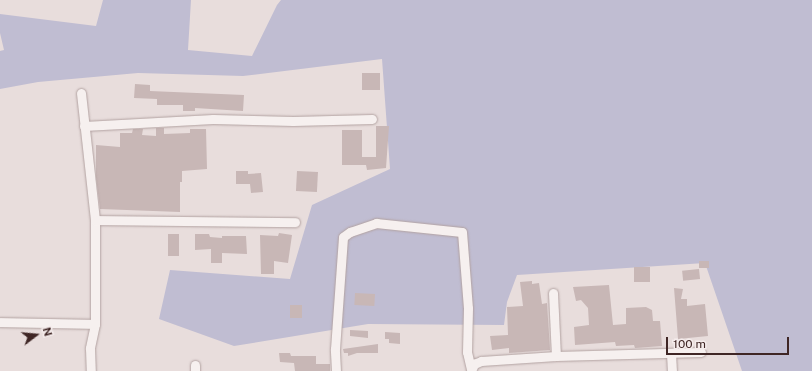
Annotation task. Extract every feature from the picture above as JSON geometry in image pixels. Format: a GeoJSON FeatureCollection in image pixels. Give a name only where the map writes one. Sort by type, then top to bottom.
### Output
{"type":"FeatureCollection","features":[{"type":"Feature","properties":{"kind":"street"},"geometry":{"type":"LineString","coordinates":[[82,93],[84,126],[95,220],[95,324],[90,348],[91,371]]}},
{"type":"Feature","properties":{"kind":"street"},"geometry":{"type":"LineString","coordinates":[[84,126],[212,118],[292,121],[372,119]]}},
{"type":"Feature","properties":{"kind":"street"},"geometry":{"type":"LineString","coordinates":[[95,220],[295,222]]}},
{"type":"Feature","properties":{"kind":"street"},"geometry":{"type":"LineString","coordinates":[[336,371],[335,349],[344,237],[350,232],[376,223],[462,232],[468,308],[466,352],[471,370]]}},
{"type":"Feature","properties":{"kind":"street"},"geometry":{"type":"LineString","coordinates":[[553,293],[556,356]]}},
{"type":"Feature","properties":{"kind":"street"},"geometry":{"type":"LineString","coordinates":[[0,322],[95,324]]}},
{"type":"Feature","properties":{"kind":"street"},"geometry":{"type":"LineString","coordinates":[[471,370],[474,364],[481,361],[556,356],[701,352]]}},
{"type":"Feature","properties":{"kind":"street"},"geometry":{"type":"LineString","coordinates":[[672,353],[672,371]]}},
{"type":"Feature","properties":{"kind":"shaded area"},"geometry":{"type":"Polygon","coordinates":[[[103,0],[191,0],[188,50],[252,56],[277,5],[281,0],[812,0],[812,371],[742,371],[705,263],[517,275],[507,302],[504,325],[368,324],[234,346],[159,319],[170,270],[290,279],[312,205],[390,169],[382,59],[243,76],[138,73],[38,82],[0,89],[0,51],[4,50],[0,33],[0,14],[96,26],[103,0]]]}},
{"type":"Feature","properties":{"kind":"building"},"geometry":{"type":"Polygon","coordinates":[[[362,73],[380,73],[380,90],[362,90],[362,73]]]}},
{"type":"Feature","properties":{"kind":"building"},"geometry":{"type":"Polygon","coordinates":[[[135,84],[150,85],[150,91],[244,95],[243,111],[195,108],[195,111],[183,111],[183,105],[157,105],[157,99],[134,98],[135,84]]]}},
{"type":"Feature","properties":{"kind":"building"},"geometry":{"type":"Polygon","coordinates":[[[376,126],[389,126],[386,168],[367,170],[366,165],[342,165],[342,130],[362,130],[362,157],[376,157],[376,126]]]}},
{"type":"Feature","properties":{"kind":"building"},"geometry":{"type":"Polygon","coordinates":[[[156,128],[164,128],[164,134],[190,133],[190,129],[206,129],[207,169],[182,171],[182,182],[180,182],[180,212],[100,209],[96,177],[96,145],[120,147],[120,133],[132,133],[133,129],[143,129],[142,135],[156,136],[156,128]]]}},
{"type":"Feature","properties":{"kind":"building"},"geometry":{"type":"Polygon","coordinates":[[[236,171],[248,171],[248,174],[261,173],[263,192],[251,193],[250,184],[236,184],[236,171]]]}},
{"type":"Feature","properties":{"kind":"building"},"geometry":{"type":"Polygon","coordinates":[[[297,171],[318,172],[317,192],[296,191],[297,171]]]}},
{"type":"Feature","properties":{"kind":"building"},"geometry":{"type":"Polygon","coordinates":[[[279,233],[292,235],[288,263],[274,261],[274,274],[261,274],[260,235],[278,236],[279,233]]]}},
{"type":"Feature","properties":{"kind":"building"},"geometry":{"type":"Polygon","coordinates":[[[168,234],[179,234],[179,256],[168,256],[168,234]]]}},
{"type":"Feature","properties":{"kind":"building"},"geometry":{"type":"Polygon","coordinates":[[[195,234],[209,234],[210,237],[222,238],[222,236],[246,236],[247,254],[222,253],[222,263],[211,263],[211,249],[195,250],[195,234]]]}},
{"type":"Feature","properties":{"kind":"building"},"geometry":{"type":"Polygon","coordinates":[[[699,261],[709,261],[709,268],[699,268],[699,261]]]}},
{"type":"Feature","properties":{"kind":"building"},"geometry":{"type":"Polygon","coordinates":[[[634,267],[650,267],[650,282],[634,282],[634,267]]]}},
{"type":"Feature","properties":{"kind":"building"},"geometry":{"type":"Polygon","coordinates":[[[699,269],[700,279],[683,281],[682,271],[699,269]]]}},
{"type":"Feature","properties":{"kind":"building"},"geometry":{"type":"Polygon","coordinates":[[[532,281],[532,284],[539,283],[542,304],[547,303],[550,350],[509,353],[509,348],[492,350],[490,336],[508,335],[507,307],[523,306],[520,282],[532,281]]]}},
{"type":"Feature","properties":{"kind":"building"},"geometry":{"type":"Polygon","coordinates":[[[609,285],[613,325],[626,324],[626,308],[646,307],[652,310],[653,321],[660,321],[662,346],[635,348],[634,345],[616,346],[615,342],[575,345],[574,327],[589,325],[588,308],[581,300],[576,301],[573,287],[609,285]]]}},
{"type":"Feature","properties":{"kind":"building"},"geometry":{"type":"Polygon","coordinates":[[[674,288],[683,289],[681,299],[687,299],[687,306],[705,304],[708,336],[678,339],[674,288]]]}},
{"type":"Feature","properties":{"kind":"building"},"geometry":{"type":"Polygon","coordinates":[[[355,293],[375,294],[374,306],[354,305],[355,293]]]}},
{"type":"Feature","properties":{"kind":"building"},"geometry":{"type":"Polygon","coordinates":[[[290,305],[302,305],[302,318],[290,318],[290,305]]]}},
{"type":"Feature","properties":{"kind":"building"},"geometry":{"type":"Polygon","coordinates":[[[350,330],[368,331],[368,338],[350,336],[350,330]]]}},
{"type":"Feature","properties":{"kind":"building"},"geometry":{"type":"Polygon","coordinates":[[[385,332],[400,333],[400,344],[389,343],[389,339],[385,339],[385,332]]]}},
{"type":"Feature","properties":{"kind":"building"},"geometry":{"type":"Polygon","coordinates":[[[378,344],[378,353],[357,353],[348,356],[348,353],[344,353],[343,349],[378,344]]]}},
{"type":"Feature","properties":{"kind":"building"},"geometry":{"type":"Polygon","coordinates":[[[279,353],[290,353],[291,356],[316,356],[316,364],[330,364],[330,371],[295,371],[294,363],[280,362],[279,353]]]}}]}
